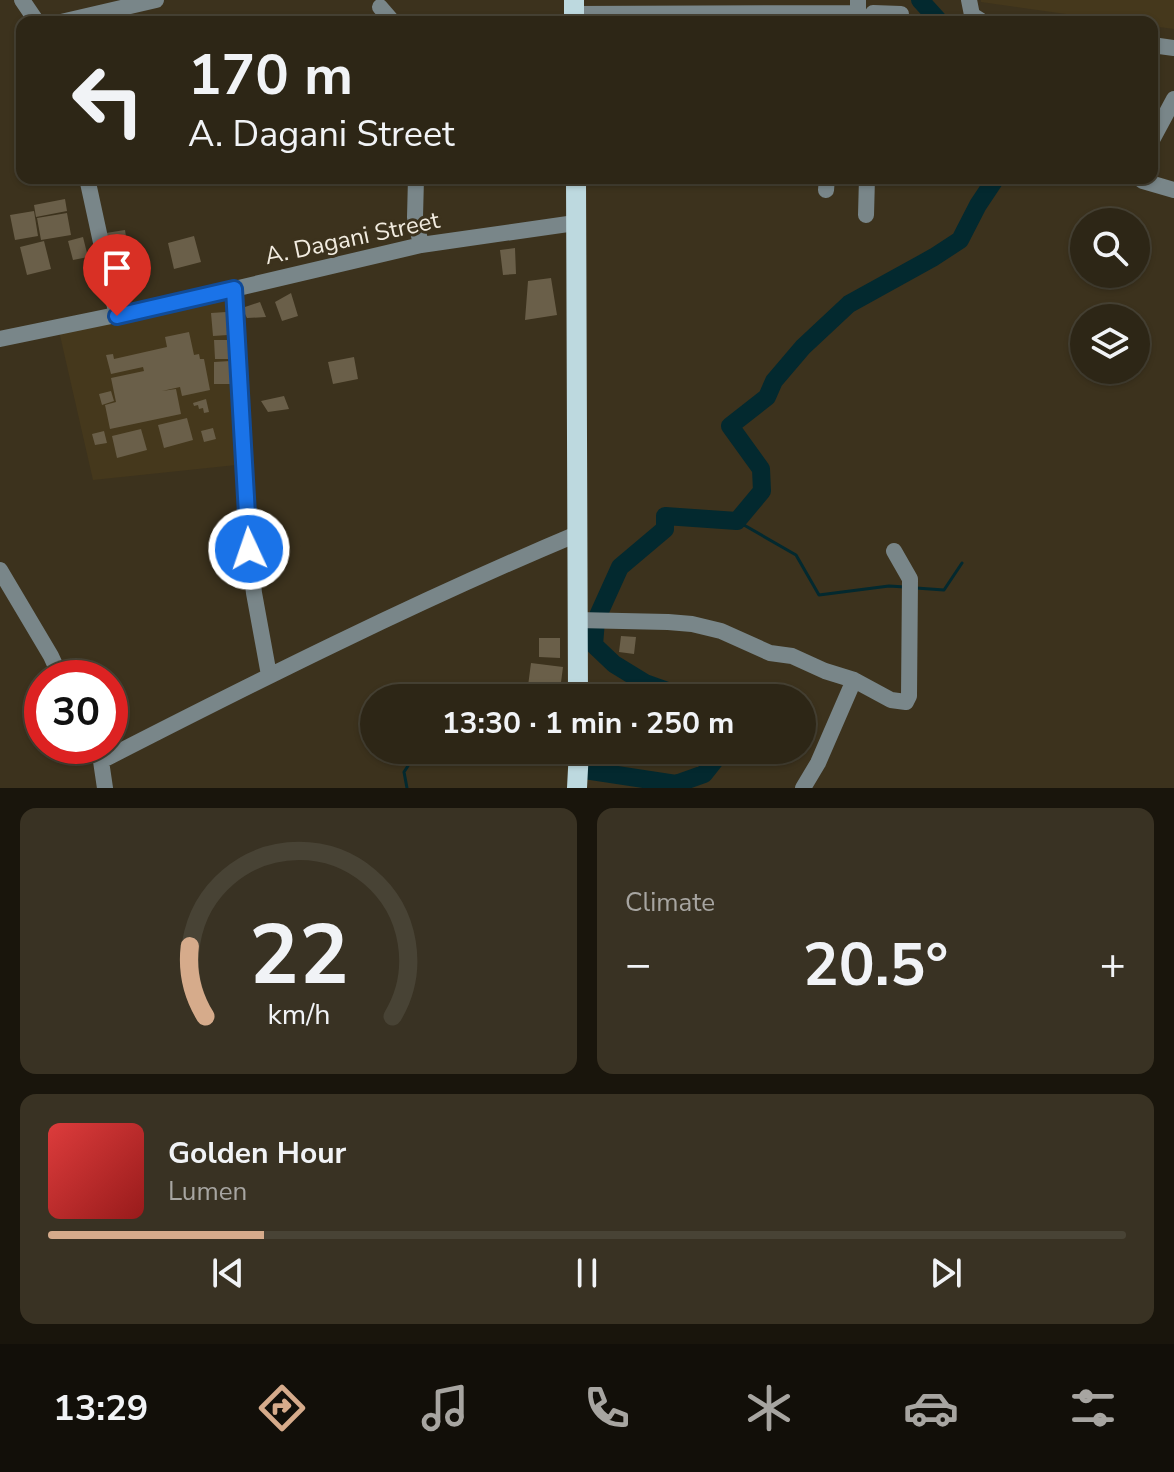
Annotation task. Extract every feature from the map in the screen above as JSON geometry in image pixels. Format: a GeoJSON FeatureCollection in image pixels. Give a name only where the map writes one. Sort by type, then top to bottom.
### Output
{"type":"FeatureCollection","features":[{"type":"Feature","properties":{"kind":"main road"},"geometry":{"type":"LineString","coordinates":[[576,184],[577,534],[585,620],[579,684]]}},
{"type":"Feature","properties":{"kind":"street"},"geometry":{"type":"LineString","coordinates":[[92,8],[156,0]]}},
{"type":"Feature","properties":{"kind":"street"},"geometry":{"type":"LineString","coordinates":[[380,7],[388,16]]}},
{"type":"Feature","properties":{"kind":"street"},"geometry":{"type":"LineString","coordinates":[[574,12],[613,16]]}},
{"type":"Feature","properties":{"kind":"street"},"geometry":{"type":"LineString","coordinates":[[845,16],[865,12],[901,14]]}},
{"type":"Feature","properties":{"kind":"street"},"geometry":{"type":"LineString","coordinates":[[1158,129],[1174,99]]}},
{"type":"Feature","properties":{"kind":"street"},"geometry":{"type":"LineString","coordinates":[[88,184],[117,316]]}},
{"type":"Feature","properties":{"kind":"street"},"geometry":{"type":"LineString","coordinates":[[416,184],[415,217],[421,245]]}},
{"type":"Feature","properties":{"kind":"street"},"geometry":{"type":"LineString","coordinates":[[866,215],[867,184]]}},
{"type":"Feature","properties":{"kind":"street"},"geometry":{"type":"LineString","coordinates":[[1153,184],[1174,190]]}},
{"type":"Feature","properties":{"kind":"street","name":"A. Dagani Street"},"geometry":{"type":"LineString","coordinates":[[0,339],[117,316],[421,245],[575,223]]}},
{"type":"Feature","properties":{"kind":"street"},"geometry":{"type":"LineString","coordinates":[[234,289],[249,549],[269,675]]}},
{"type":"Feature","properties":{"kind":"street"},"geometry":{"type":"LineString","coordinates":[[128,740],[491,570],[577,534]]}},
{"type":"Feature","properties":{"kind":"street"},"geometry":{"type":"LineString","coordinates":[[585,620],[692,624],[721,631],[770,653],[792,656],[854,680],[891,700],[907,702],[910,579],[894,551]]}},
{"type":"Feature","properties":{"kind":"street"},"geometry":{"type":"LineString","coordinates":[[0,570],[53,660]]}},
{"type":"Feature","properties":{"kind":"street"},"geometry":{"type":"LineString","coordinates":[[803,788],[818,763],[854,680]]}},
{"type":"Feature","properties":{"kind":"street"},"geometry":{"type":"LineString","coordinates":[[99,764],[105,788]]}},
{"type":"Feature","properties":{"kind":"shaded area"},"geometry":{"type":"Polygon","coordinates":[[[1174,0],[1174,29],[1158,27],[1158,16],[1080,16],[981,2],[1174,0]]]}},
{"type":"Feature","properties":{"kind":"shaded area"},"geometry":{"type":"Polygon","coordinates":[[[228,297],[236,465],[93,480],[59,331],[228,297]]]}},
{"type":"Feature","properties":{"kind":"building"},"geometry":{"type":"Polygon","coordinates":[[[65,199],[67,211],[36,217],[34,205],[65,199]]]}},
{"type":"Feature","properties":{"kind":"building"},"geometry":{"type":"Polygon","coordinates":[[[34,211],[38,236],[15,240],[10,215],[34,211]]]}},
{"type":"Feature","properties":{"kind":"building"},"geometry":{"type":"Polygon","coordinates":[[[67,213],[71,235],[41,240],[37,218],[67,213]]]}},
{"type":"Feature","properties":{"kind":"building"},"geometry":{"type":"Polygon","coordinates":[[[125,230],[127,243],[108,247],[106,233],[125,230]]]}},
{"type":"Feature","properties":{"kind":"building"},"geometry":{"type":"Polygon","coordinates":[[[194,236],[201,262],[174,269],[168,243],[194,236]]]}},
{"type":"Feature","properties":{"kind":"building"},"geometry":{"type":"Polygon","coordinates":[[[83,237],[88,257],[73,260],[68,241],[83,237]]]}},
{"type":"Feature","properties":{"kind":"building"},"geometry":{"type":"Polygon","coordinates":[[[44,241],[51,269],[27,275],[20,247],[44,241]]]}},
{"type":"Feature","properties":{"kind":"building"},"geometry":{"type":"Polygon","coordinates":[[[515,248],[516,274],[503,275],[500,250],[515,248]]]}},
{"type":"Feature","properties":{"kind":"building"},"geometry":{"type":"Polygon","coordinates":[[[551,278],[557,315],[525,320],[528,281],[551,278]]]}},
{"type":"Feature","properties":{"kind":"building"},"geometry":{"type":"Polygon","coordinates":[[[291,293],[298,316],[282,321],[275,302],[291,293]]]}},
{"type":"Feature","properties":{"kind":"building"},"geometry":{"type":"Polygon","coordinates":[[[260,302],[266,317],[247,318],[242,308],[260,302]]]}},
{"type":"Feature","properties":{"kind":"building"},"geometry":{"type":"Polygon","coordinates":[[[226,312],[228,335],[213,336],[211,313],[226,312]]]}},
{"type":"Feature","properties":{"kind":"building"},"geometry":{"type":"Polygon","coordinates":[[[189,332],[194,355],[199,354],[200,359],[204,359],[210,390],[182,396],[180,387],[162,391],[176,389],[181,414],[110,429],[105,405],[116,402],[111,378],[144,371],[143,367],[111,374],[106,355],[113,354],[114,359],[167,347],[165,337],[189,332]]]}},
{"type":"Feature","properties":{"kind":"building"},"geometry":{"type":"Polygon","coordinates":[[[214,340],[229,340],[230,359],[215,359],[214,340]]]}},
{"type":"Feature","properties":{"kind":"building"},"geometry":{"type":"Polygon","coordinates":[[[354,357],[358,379],[333,384],[328,362],[354,357]]]}},
{"type":"Feature","properties":{"kind":"building"},"geometry":{"type":"Polygon","coordinates":[[[230,361],[231,384],[214,384],[214,362],[230,361]]]}},
{"type":"Feature","properties":{"kind":"building"},"geometry":{"type":"Polygon","coordinates":[[[111,391],[114,401],[102,405],[99,394],[111,391]]]}},
{"type":"Feature","properties":{"kind":"building"},"geometry":{"type":"Polygon","coordinates":[[[284,396],[289,409],[268,412],[261,401],[284,396]]]}},
{"type":"Feature","properties":{"kind":"building"},"geometry":{"type":"Polygon","coordinates":[[[206,399],[209,412],[204,413],[203,408],[199,409],[193,403],[206,399]]]}},
{"type":"Feature","properties":{"kind":"building"},"geometry":{"type":"Polygon","coordinates":[[[187,418],[193,440],[164,448],[158,425],[187,418]]]}},
{"type":"Feature","properties":{"kind":"building"},"geometry":{"type":"Polygon","coordinates":[[[213,428],[216,439],[204,442],[201,431],[213,428]]]}},
{"type":"Feature","properties":{"kind":"building"},"geometry":{"type":"Polygon","coordinates":[[[141,429],[147,450],[117,458],[112,436],[141,429]]]}},
{"type":"Feature","properties":{"kind":"building"},"geometry":{"type":"Polygon","coordinates":[[[104,431],[107,443],[95,445],[92,434],[104,431]]]}},
{"type":"Feature","properties":{"kind":"building"},"geometry":{"type":"Polygon","coordinates":[[[621,636],[636,637],[634,654],[619,652],[621,636]]]}},
{"type":"Feature","properties":{"kind":"building"},"geometry":{"type":"Polygon","coordinates":[[[539,638],[560,638],[560,658],[539,657],[539,638]]]}},
{"type":"Feature","properties":{"kind":"building"},"geometry":{"type":"Polygon","coordinates":[[[531,663],[563,667],[561,684],[528,684],[531,663]]]}},
{"type":"Feature","properties":{"kind":"waterway"},"geometry":{"type":"LineString","coordinates":[[920,0],[935,16]]}},
{"type":"Feature","properties":{"kind":"waterway"},"geometry":{"type":"LineString","coordinates":[[648,684],[614,664],[594,645],[596,620],[620,567],[665,529],[665,516],[737,521],[762,491],[761,469],[730,426],[767,397],[774,381],[803,347],[849,304],[960,240],[992,184]]}},
{"type":"Feature","properties":{"kind":"waterway"},"geometry":{"type":"LineString","coordinates":[[737,521],[796,555],[819,595],[889,586],[905,587]]}},
{"type":"Feature","properties":{"kind":"waterway"},"geometry":{"type":"LineString","coordinates":[[916,588],[944,590],[962,563]]}},
{"type":"Feature","properties":{"kind":"waterway"},"geometry":{"type":"LineString","coordinates":[[407,788],[404,772],[409,764]]}},
{"type":"Feature","properties":{"kind":"waterway"},"geometry":{"type":"LineString","coordinates":[[578,769],[676,784],[704,774],[712,764]]}},
{"type":"Feature","properties":{"kind":"route"},"geometry":{"type":"LineString","coordinates":[[117,316],[234,289],[249,549]]}}]}
